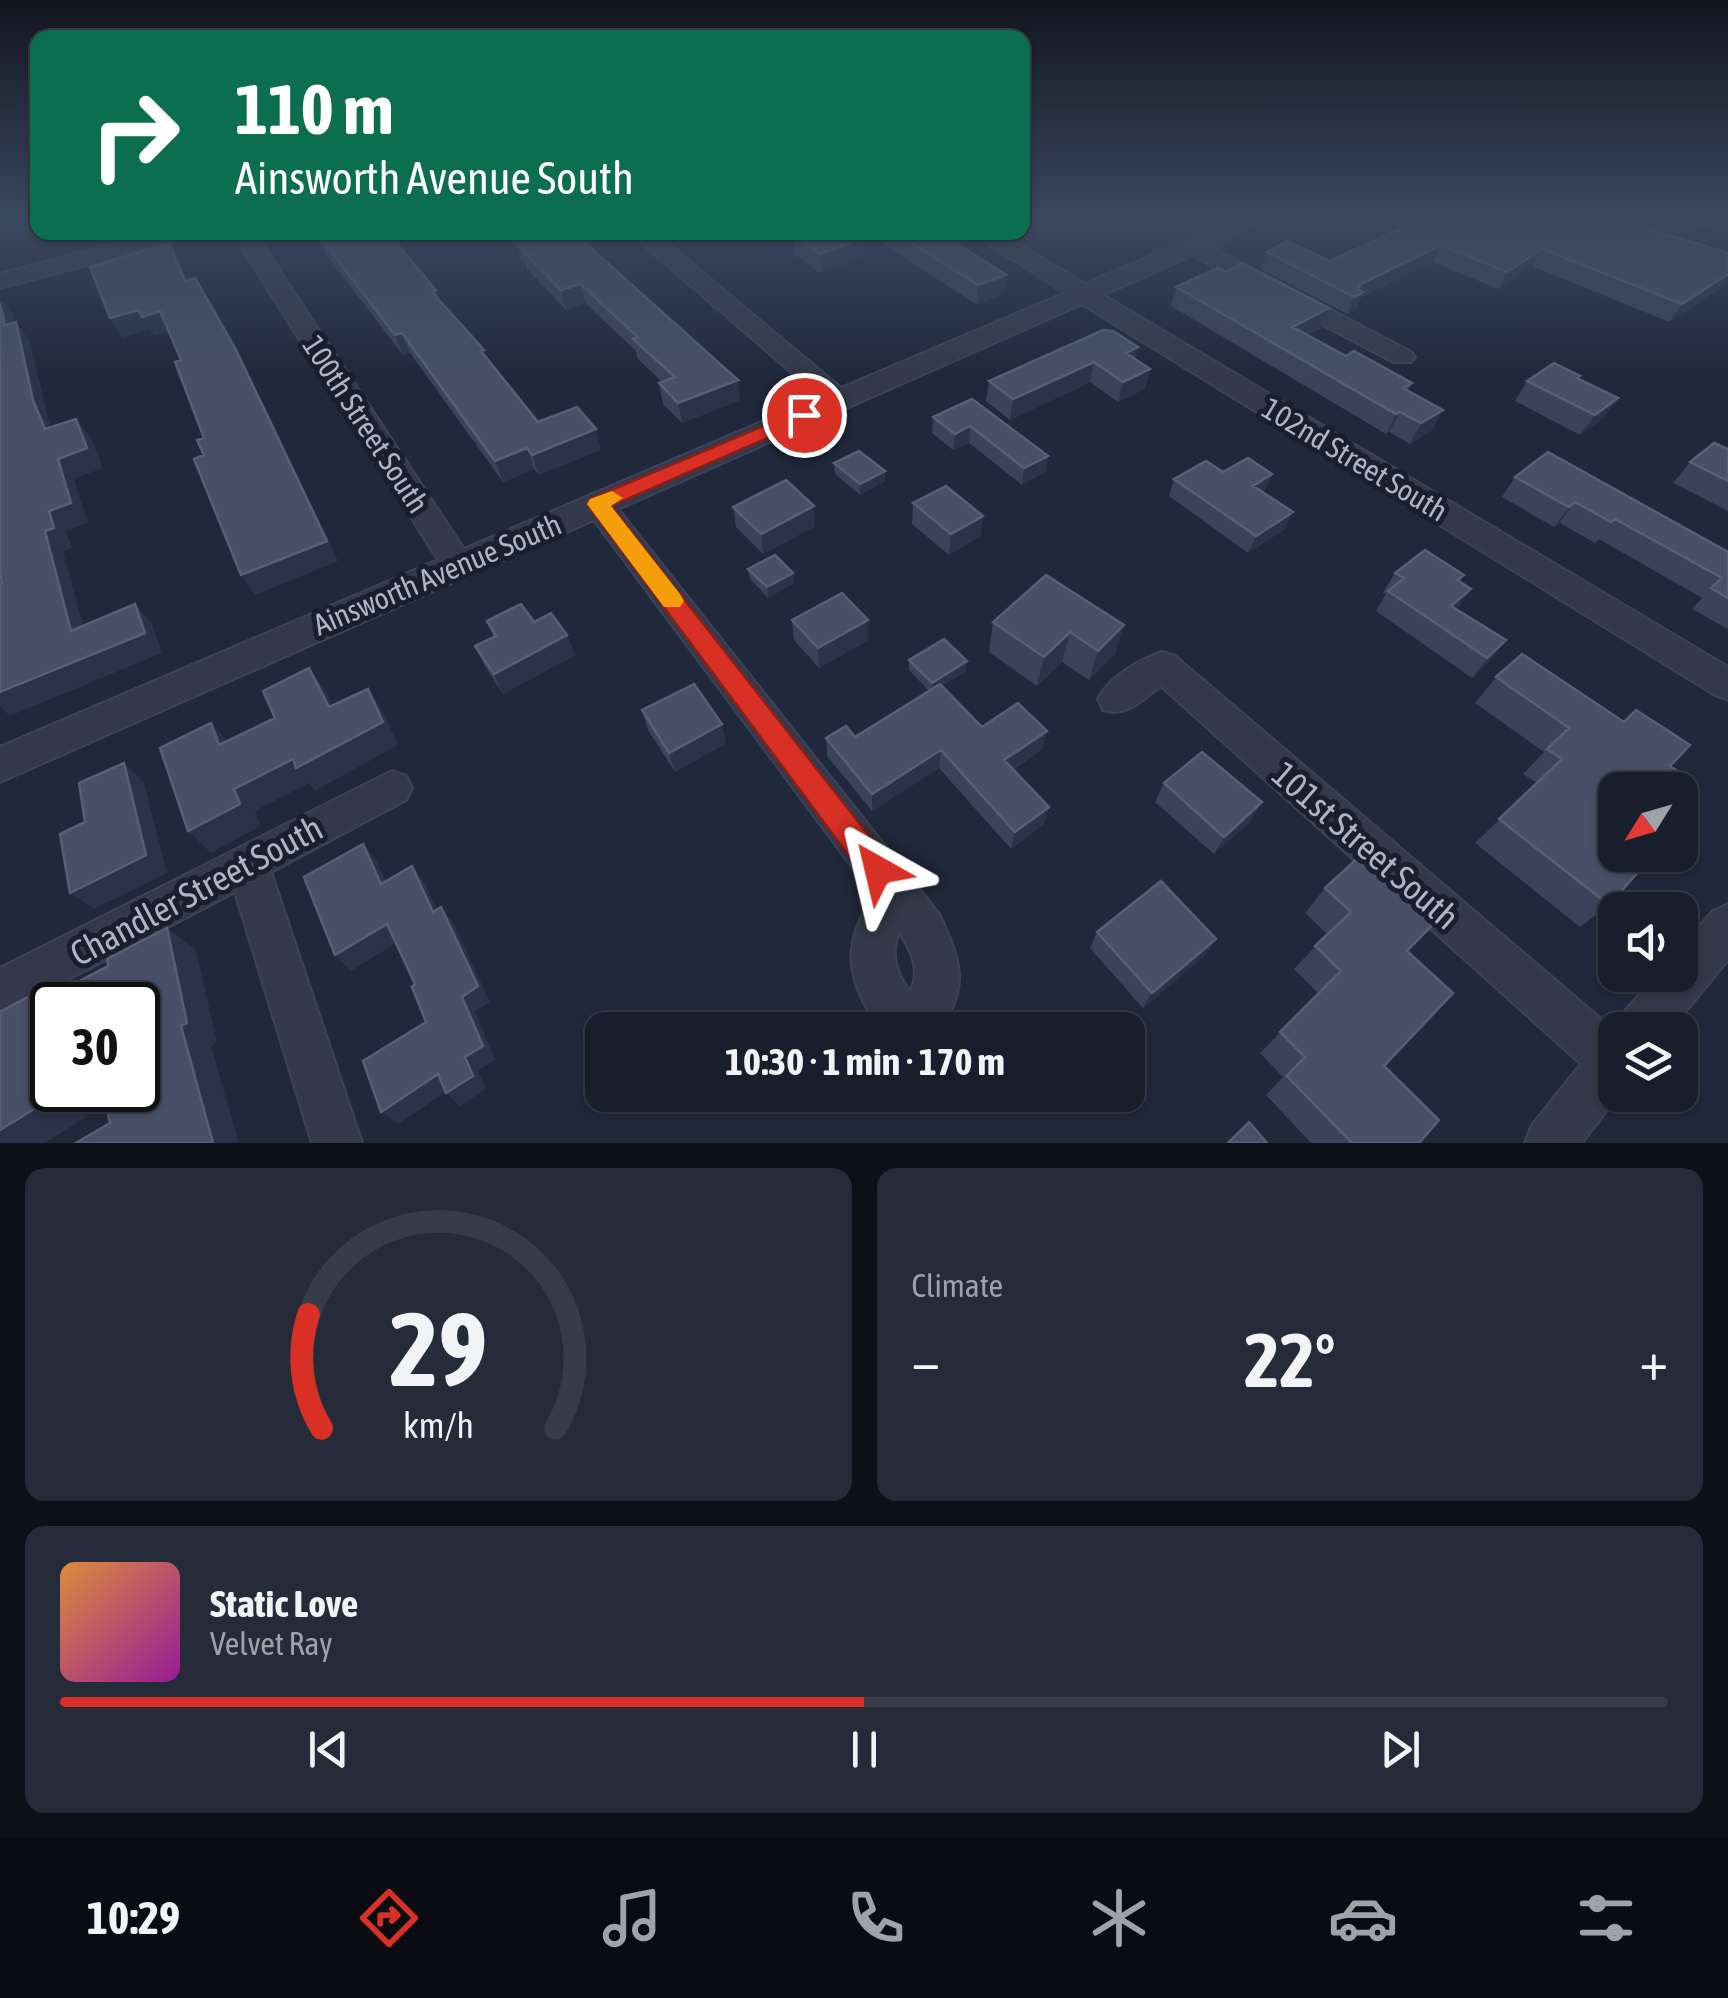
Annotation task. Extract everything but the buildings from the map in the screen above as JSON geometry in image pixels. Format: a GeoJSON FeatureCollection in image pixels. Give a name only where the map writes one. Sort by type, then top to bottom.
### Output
{"type":"FeatureCollection","features":[{"type":"Feature","properties":{"kind":"street"},"geometry":{"type":"LineString","coordinates":[[0,281],[40,270]]}},
{"type":"Feature","properties":{"kind":"street","name":"100th Street South"},"geometry":{"type":"LineString","coordinates":[[267,270],[457,564]]}},
{"type":"Feature","properties":{"kind":"street"},"geometry":{"type":"LineString","coordinates":[[685,270],[839,400]]}},
{"type":"Feature","properties":{"kind":"street","name":"102nd Street South"},"geometry":{"type":"LineString","coordinates":[[1045,270],[1728,685]]}},
{"type":"Feature","properties":{"kind":"street","name":"Ainsworth Avenue South"},"geometry":{"type":"LineString","coordinates":[[0,764],[1138,270]]}},
{"type":"Feature","properties":{"kind":"street"},"geometry":{"type":"LineString","coordinates":[[1239,270],[1402,357]]}},
{"type":"Feature","properties":{"kind":"street"},"geometry":{"type":"LineString","coordinates":[[598,504],[897,896]]}},
{"type":"Feature","properties":{"kind":"street","name":"101st Street South"},"geometry":{"type":"LineString","coordinates":[[1116,699],[1162,666],[1598,1029]]}},
{"type":"Feature","properties":{"kind":"street","name":"Chandler Street South"},"geometry":{"type":"LineString","coordinates":[[0,992],[392,788]]}},
{"type":"Feature","properties":{"kind":"street"},"geometry":{"type":"LineString","coordinates":[[247,864],[337,1143]]}},
{"type":"Feature","properties":{"kind":"street"},"geometry":{"type":"LineString","coordinates":[[1655,1012],[1728,926]]}},
{"type":"Feature","properties":{"kind":"street"},"geometry":{"type":"LineString","coordinates":[[1550,1143],[1598,1082]]}},
{"type":"Feature","properties":{"kind":"slow traffic"},"geometry":{"type":"LineString","coordinates":[[612,498],[598,504],[672,601]]}},
{"type":"Feature","properties":{"kind":"route"},"geometry":{"type":"LineString","coordinates":[[804,415],[598,504],[878,870]]}}]}
